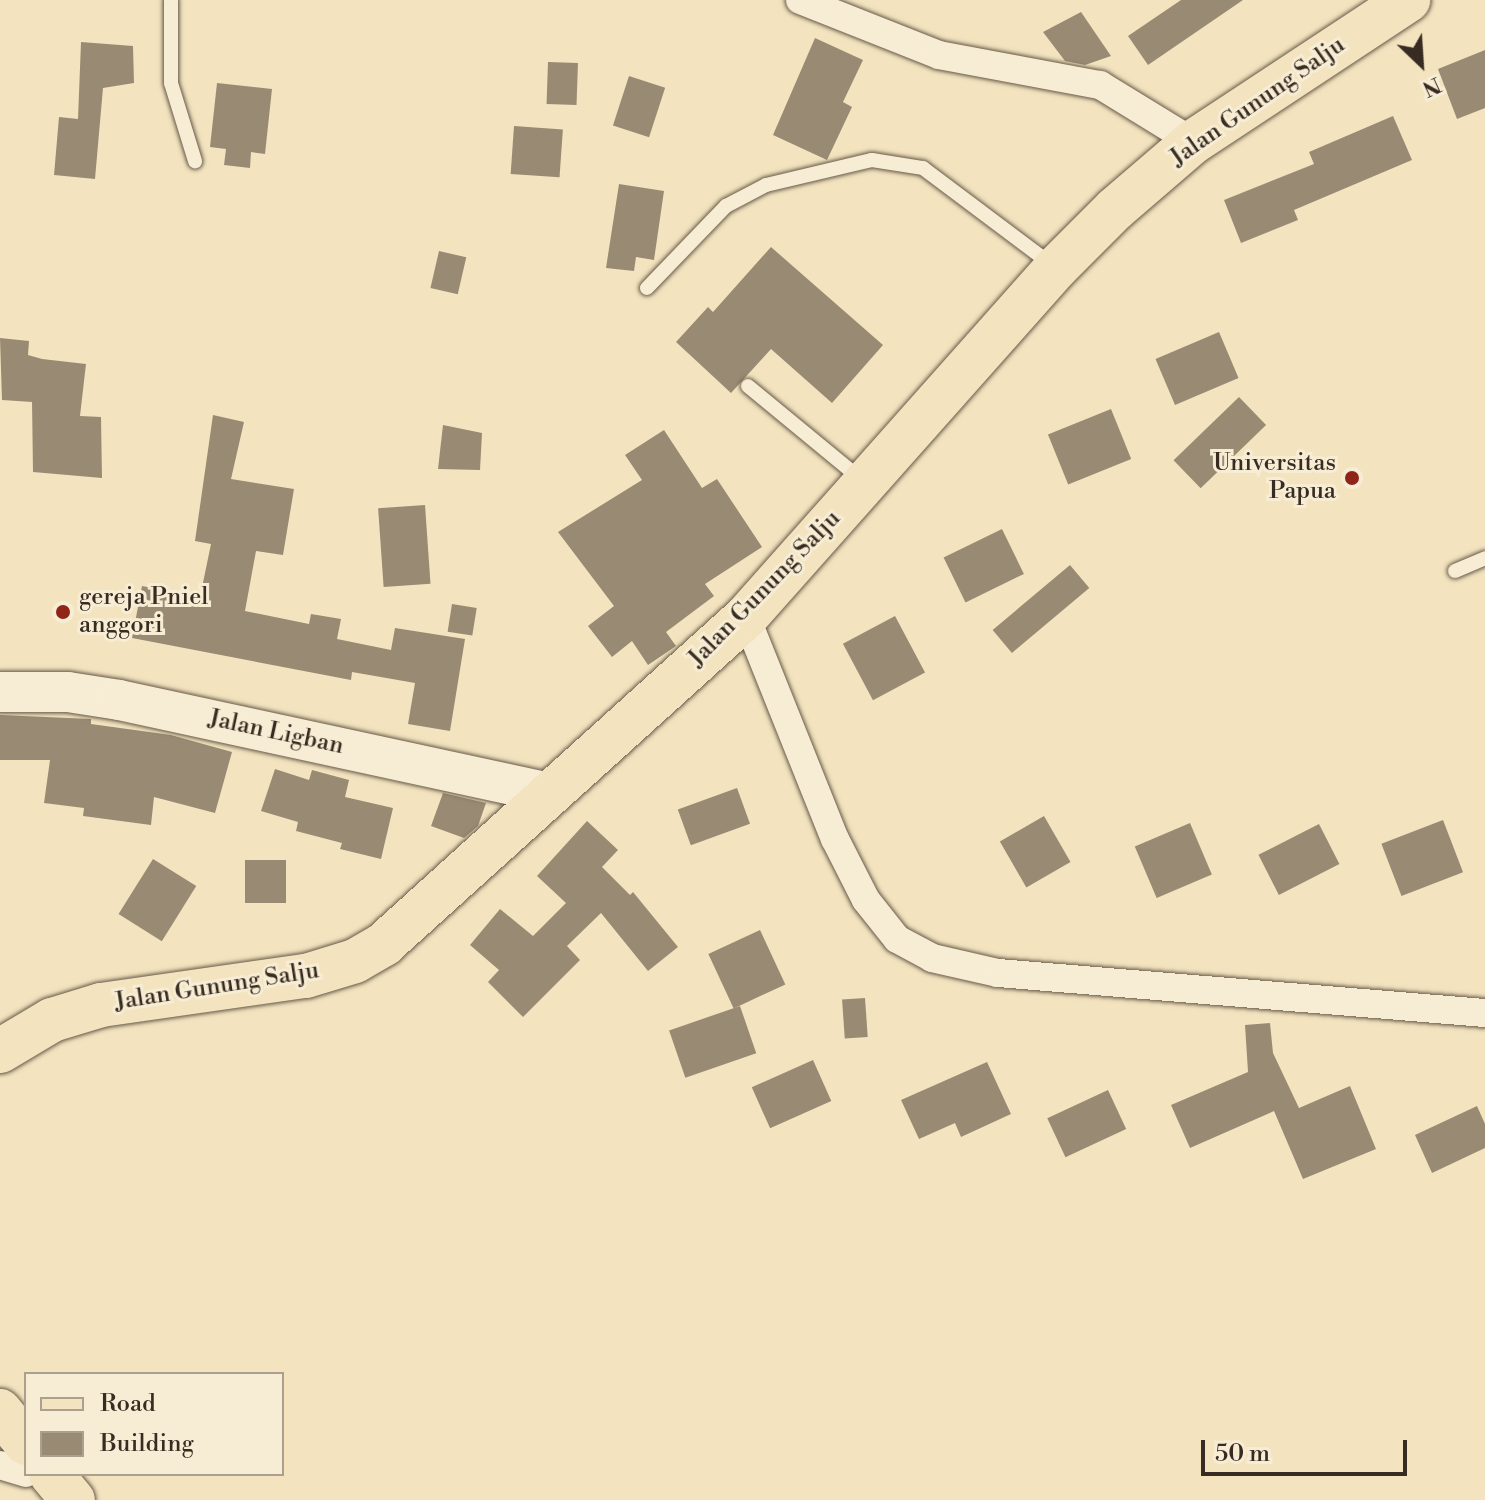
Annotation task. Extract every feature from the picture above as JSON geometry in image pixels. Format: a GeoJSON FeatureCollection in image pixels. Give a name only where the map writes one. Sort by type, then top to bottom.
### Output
{"type":"FeatureCollection","features":[{"type":"Feature","properties":{"kind":"main road","name":"Jalan Gunung Salju"},"geometry":{"type":"LineString","coordinates":[[0,1051],[52,1020],[101,1005],[306,976],[355,961],[401,930],[746,617],[1056,268],[1193,142],[1408,0]]}},
{"type":"Feature","properties":{"kind":"main road","name":"Jalan Ligban"},"geometry":{"type":"LineString","coordinates":[[0,692],[91,695],[550,793]]}},
{"type":"Feature","properties":{"kind":"main road"},"geometry":{"type":"LineString","coordinates":[[0,1411],[24,1441]]}},
{"type":"Feature","properties":{"kind":"street"},"geometry":{"type":"LineString","coordinates":[[800,0],[939,55],[1100,85],[1193,142]]}},
{"type":"Feature","properties":{"kind":"street"},"geometry":{"type":"LineString","coordinates":[[746,617],[835,839],[866,900],[897,939],[932,958],[998,973],[1485,1013]]}},
{"type":"Feature","properties":{"kind":"street"},"geometry":{"type":"LineString","coordinates":[[0,1465],[24,1473]]}},
{"type":"Feature","properties":{"kind":"lane"},"geometry":{"type":"LineString","coordinates":[[171,0],[171,83],[195,161]]}},
{"type":"Feature","properties":{"kind":"lane"},"geometry":{"type":"LineString","coordinates":[[647,288],[726,206],[766,185],[872,160],[923,168],[1056,268]]}},
{"type":"Feature","properties":{"kind":"lane"},"geometry":{"type":"LineString","coordinates":[[748,386],[865,482]]}},
{"type":"Feature","properties":{"kind":"lane"},"geometry":{"type":"LineString","coordinates":[[1455,571],[1485,558]]}},
{"type":"Feature","properties":{"kind":"building"},"geometry":{"type":"Polygon","coordinates":[[[1181,0],[1243,0],[1148,65],[1128,36],[1181,0]]]}},
{"type":"Feature","properties":{"kind":"building"},"geometry":{"type":"Polygon","coordinates":[[[1081,12],[1111,56],[1085,65],[1065,61],[1043,32],[1081,12]]]}},
{"type":"Feature","properties":{"kind":"building"},"geometry":{"type":"Polygon","coordinates":[[[815,38],[863,60],[843,102],[852,107],[827,160],[773,135],[815,38]]]}},
{"type":"Feature","properties":{"kind":"building"},"geometry":{"type":"Polygon","coordinates":[[[81,42],[133,46],[134,83],[103,88],[95,179],[54,175],[59,117],[78,119],[81,42]]]}},
{"type":"Feature","properties":{"kind":"building"},"geometry":{"type":"Polygon","coordinates":[[[1485,50],[1485,108],[1457,119],[1438,69],[1485,50]]]}},
{"type":"Feature","properties":{"kind":"building"},"geometry":{"type":"Polygon","coordinates":[[[548,62],[578,63],[577,105],[547,104],[548,62]]]}},
{"type":"Feature","properties":{"kind":"building"},"geometry":{"type":"Polygon","coordinates":[[[629,76],[665,88],[649,137],[613,125],[629,76]]]}},
{"type":"Feature","properties":{"kind":"building"},"geometry":{"type":"Polygon","coordinates":[[[217,83],[272,89],[265,154],[251,152],[250,168],[224,165],[226,149],[210,147],[217,83]]]}},
{"type":"Feature","properties":{"kind":"building"},"geometry":{"type":"Polygon","coordinates":[[[1393,116],[1412,160],[1294,210],[1298,220],[1241,243],[1224,200],[1314,164],[1309,152],[1393,116]]]}},
{"type":"Feature","properties":{"kind":"building"},"geometry":{"type":"Polygon","coordinates":[[[514,126],[563,129],[560,177],[511,174],[514,126]]]}},
{"type":"Feature","properties":{"kind":"building"},"geometry":{"type":"Polygon","coordinates":[[[619,184],[664,191],[654,260],[636,257],[634,271],[606,268],[619,184]]]}},
{"type":"Feature","properties":{"kind":"building"},"geometry":{"type":"Polygon","coordinates":[[[771,247],[883,345],[832,403],[771,349],[731,393],[676,342],[708,307],[713,312],[771,247]]]}},
{"type":"Feature","properties":{"kind":"building"},"geometry":{"type":"Polygon","coordinates":[[[439,251],[466,257],[458,294],[430,288],[439,251]]]}},
{"type":"Feature","properties":{"kind":"building"},"geometry":{"type":"Polygon","coordinates":[[[1219,332],[1239,378],[1175,405],[1155,359],[1219,332]]]}},
{"type":"Feature","properties":{"kind":"building"},"geometry":{"type":"Polygon","coordinates":[[[0,338],[29,341],[28,355],[86,364],[80,416],[101,417],[102,478],[33,472],[32,402],[2,400],[0,338]]]}},
{"type":"Feature","properties":{"kind":"building"},"geometry":{"type":"Polygon","coordinates":[[[1239,397],[1266,425],[1201,488],[1174,460],[1239,397]]]}},
{"type":"Feature","properties":{"kind":"building"},"geometry":{"type":"Polygon","coordinates":[[[1111,409],[1131,459],[1068,485],[1048,434],[1111,409]]]}},
{"type":"Feature","properties":{"kind":"building"},"geometry":{"type":"Polygon","coordinates":[[[213,415],[244,422],[231,479],[294,489],[283,555],[256,551],[245,611],[309,624],[311,614],[341,619],[337,639],[391,650],[395,628],[465,639],[450,731],[408,724],[415,683],[352,672],[351,680],[132,638],[142,586],[200,597],[211,544],[195,541],[213,415]]]}},
{"type":"Feature","properties":{"kind":"building"},"geometry":{"type":"Polygon","coordinates":[[[443,425],[482,433],[480,470],[438,469],[443,425]]]}},
{"type":"Feature","properties":{"kind":"building"},"geometry":{"type":"Polygon","coordinates":[[[664,430],[702,488],[717,479],[762,547],[705,584],[714,596],[666,632],[676,646],[648,665],[632,641],[612,657],[588,626],[614,606],[558,532],[642,480],[625,455],[664,430]]]}},
{"type":"Feature","properties":{"kind":"building"},"geometry":{"type":"Polygon","coordinates":[[[425,505],[431,584],[384,587],[378,508],[425,505]]]}},
{"type":"Feature","properties":{"kind":"building"},"geometry":{"type":"Polygon","coordinates":[[[1002,529],[1024,574],[965,602],[944,557],[1002,529]]]}},
{"type":"Feature","properties":{"kind":"building"},"geometry":{"type":"Polygon","coordinates":[[[1070,565],[1089,588],[1012,653],[993,630],[1070,565]]]}},
{"type":"Feature","properties":{"kind":"building"},"geometry":{"type":"Polygon","coordinates":[[[452,604],[477,608],[472,636],[448,632],[452,604]]]}},
{"type":"Feature","properties":{"kind":"building"},"geometry":{"type":"Polygon","coordinates":[[[895,616],[925,673],[873,700],[843,644],[895,616]]]}},
{"type":"Feature","properties":{"kind":"building"},"geometry":{"type":"Polygon","coordinates":[[[0,715],[91,719],[91,724],[171,735],[232,752],[215,813],[154,797],[151,825],[83,816],[84,808],[44,803],[50,760],[0,760],[0,715]]]}},
{"type":"Feature","properties":{"kind":"building"},"geometry":{"type":"Polygon","coordinates":[[[275,769],[309,780],[312,770],[349,780],[345,797],[393,808],[381,859],[340,849],[342,843],[296,831],[298,822],[261,811],[275,769]]]}},
{"type":"Feature","properties":{"kind":"building"},"geometry":{"type":"Polygon","coordinates":[[[737,788],[750,824],[691,845],[678,810],[737,788]]]}},
{"type":"Feature","properties":{"kind":"building"},"geometry":{"type":"Polygon","coordinates":[[[443,793],[486,803],[478,826],[464,838],[431,826],[443,793]]]}},
{"type":"Feature","properties":{"kind":"building"},"geometry":{"type":"Polygon","coordinates":[[[1044,816],[1070,862],[1026,887],[1000,842],[1044,816]]]}},
{"type":"Feature","properties":{"kind":"building"},"geometry":{"type":"Polygon","coordinates":[[[1443,820],[1463,872],[1401,896],[1381,844],[1443,820]]]}},
{"type":"Feature","properties":{"kind":"building"},"geometry":{"type":"Polygon","coordinates":[[[587,821],[618,850],[602,867],[630,895],[633,892],[678,947],[648,971],[601,913],[567,946],[580,960],[523,1017],[488,982],[499,970],[470,945],[500,909],[533,936],[566,903],[537,876],[587,821]]]}},
{"type":"Feature","properties":{"kind":"building"},"geometry":{"type":"Polygon","coordinates":[[[1190,823],[1212,875],[1157,898],[1135,846],[1190,823]]]}},
{"type":"Feature","properties":{"kind":"building"},"geometry":{"type":"Polygon","coordinates":[[[1319,824],[1339,864],[1279,895],[1258,855],[1319,824]]]}},
{"type":"Feature","properties":{"kind":"building"},"geometry":{"type":"Polygon","coordinates":[[[153,859],[196,886],[162,941],[119,914],[153,859]]]}},
{"type":"Feature","properties":{"kind":"building"},"geometry":{"type":"Polygon","coordinates":[[[245,860],[286,860],[286,903],[245,903],[245,860]]]}},
{"type":"Feature","properties":{"kind":"building"},"geometry":{"type":"Polygon","coordinates":[[[760,930],[785,984],[734,1008],[708,954],[760,930]]]}},
{"type":"Feature","properties":{"kind":"building"},"geometry":{"type":"Polygon","coordinates":[[[865,998],[868,1037],[845,1039],[842,1000],[865,998]]]}},
{"type":"Feature","properties":{"kind":"building"},"geometry":{"type":"Polygon","coordinates":[[[740,1006],[756,1053],[685,1078],[669,1030],[740,1006]]]}},
{"type":"Feature","properties":{"kind":"building"},"geometry":{"type":"Polygon","coordinates":[[[1270,1023],[1273,1053],[1299,1108],[1350,1086],[1376,1149],[1303,1179],[1274,1111],[1190,1148],[1171,1105],[1248,1072],[1245,1025],[1270,1023]]]}},
{"type":"Feature","properties":{"kind":"building"},"geometry":{"type":"Polygon","coordinates":[[[813,1060],[831,1101],[770,1128],[752,1087],[813,1060]]]}},
{"type":"Feature","properties":{"kind":"building"},"geometry":{"type":"Polygon","coordinates":[[[987,1062],[1011,1114],[961,1137],[955,1123],[919,1139],[901,1100],[987,1062]]]}},
{"type":"Feature","properties":{"kind":"building"},"geometry":{"type":"Polygon","coordinates":[[[1108,1090],[1126,1129],[1065,1157],[1047,1118],[1108,1090]]]}},
{"type":"Feature","properties":{"kind":"building"},"geometry":{"type":"Polygon","coordinates":[[[1477,1106],[1485,1124],[1485,1148],[1432,1173],[1415,1135],[1477,1106]]]}},
{"type":"Feature","properties":{"kind":"place","name":"Universitas Papua"},"geometry":{"type":"Point","coordinates":[1352,478]}},
{"type":"Feature","properties":{"kind":"place","name":"gereja Pniel anggori"},"geometry":{"type":"Point","coordinates":[63,612]}}]}
